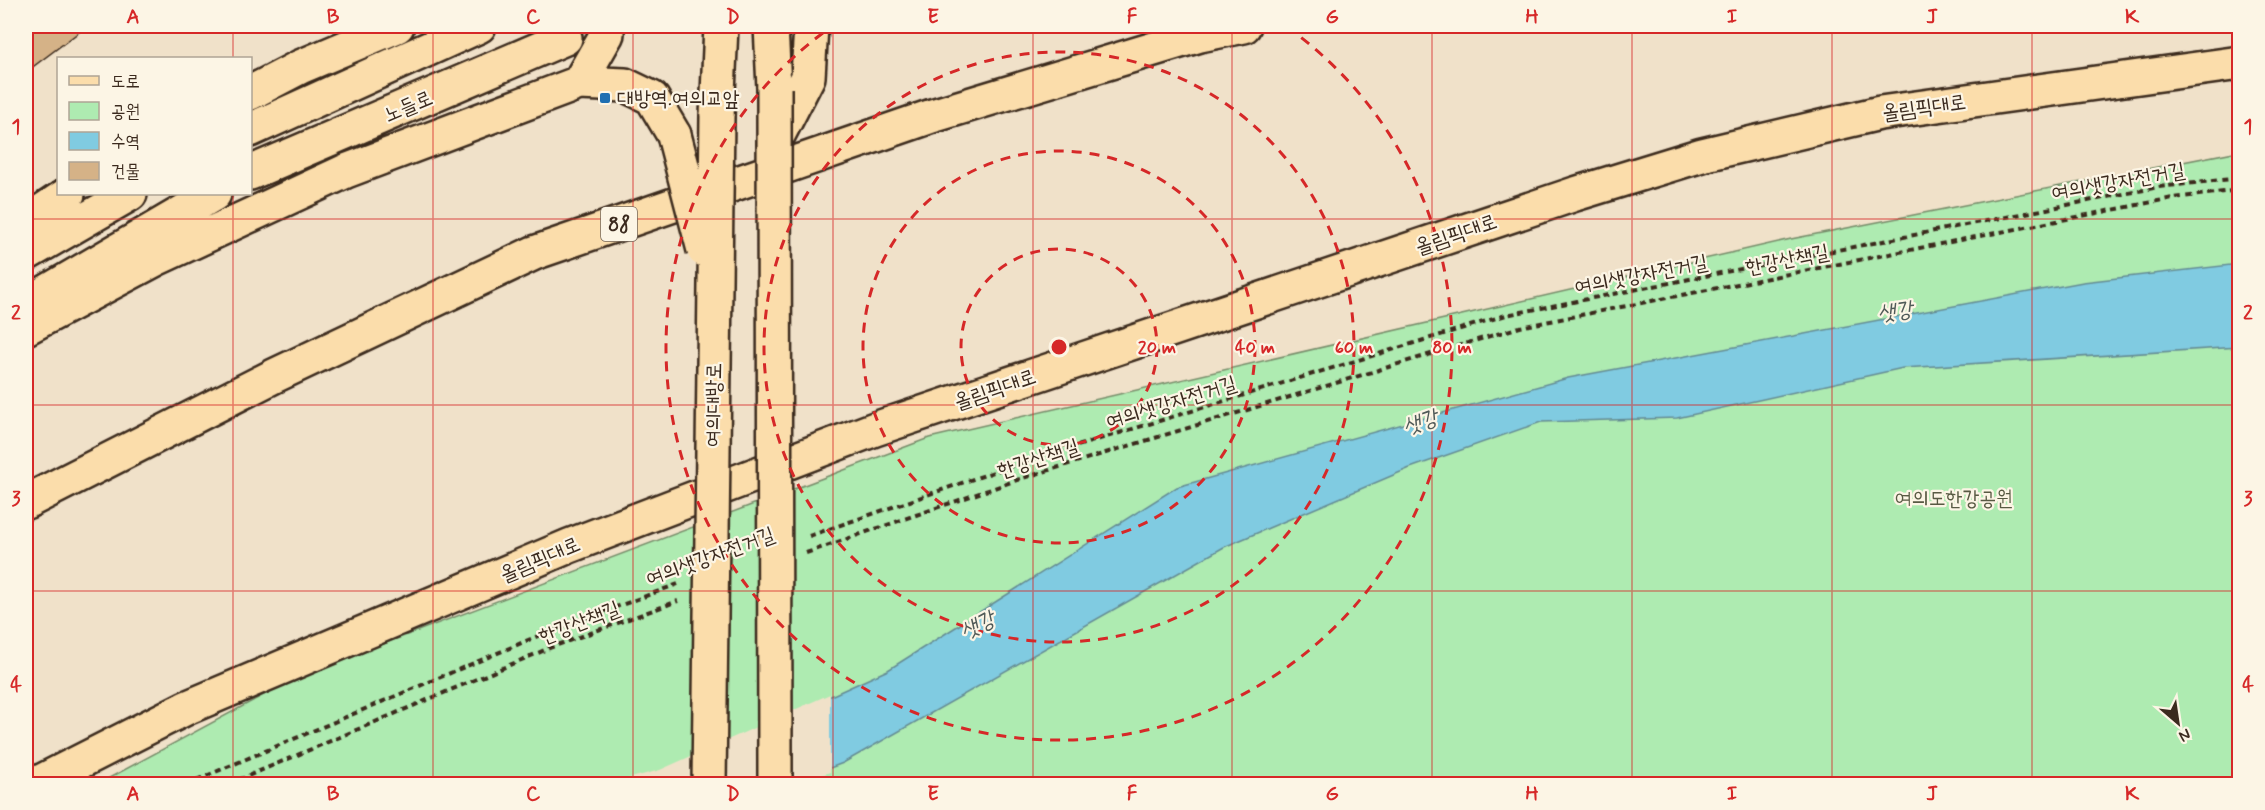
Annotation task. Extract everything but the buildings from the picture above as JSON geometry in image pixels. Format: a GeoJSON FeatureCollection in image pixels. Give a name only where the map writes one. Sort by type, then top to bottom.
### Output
{"type":"FeatureCollection","features":[{"type":"Feature","properties":{"kind":"main road"},"geometry":{"type":"LineString","coordinates":[[252,92],[300,67],[397,26]]}},
{"type":"Feature","properties":{"kind":"main road","name":"노들로"},"geometry":{"type":"LineString","coordinates":[[252,129],[479,26]]}},
{"type":"Feature","properties":{"kind":"main road"},"geometry":{"type":"LineString","coordinates":[[579,83],[607,34],[607,26]]}},
{"type":"Feature","properties":{"kind":"main road","name":"여의대방로"},"geometry":{"type":"LineString","coordinates":[[709,784],[714,290],[721,26]]}},
{"type":"Feature","properties":{"kind":"main road"},"geometry":{"type":"LineString","coordinates":[[771,26],[774,88],[775,784]]}},
{"type":"Feature","properties":{"kind":"main road"},"geometry":{"type":"LineString","coordinates":[[774,143],[808,77],[812,26]]}},
{"type":"Feature","properties":{"kind":"main road","name":"88"},"geometry":{"type":"LineString","coordinates":[[26,502],[274,376],[534,253],[932,116],[1200,35],[1244,26]]}},
{"type":"Feature","properties":{"kind":"main road","name":"노들로"},"geometry":{"type":"LineString","coordinates":[[252,173],[565,38]]}},
{"type":"Feature","properties":{"kind":"main road","name":"올림픽대로"},"geometry":{"type":"LineString","coordinates":[[36,784],[186,708],[569,546],[875,429],[1575,194],[1702,155],[1880,113],[2240,63]]}},
{"type":"Feature","properties":{"kind":"main road"},"geometry":{"type":"LineString","coordinates":[[26,328],[158,258],[346,171],[579,83],[625,85],[652,98],[674,135],[714,290]]}},
{"type":"Feature","properties":{"kind":"main road"},"geometry":{"type":"LineString","coordinates":[[26,222],[66,195]]}},
{"type":"Feature","properties":{"kind":"main road"},"geometry":{"type":"LineString","coordinates":[[26,254],[128,195]]}},
{"type":"Feature","properties":{"kind":"main road"},"geometry":{"type":"LineString","coordinates":[[26,304],[212,195]]}},
{"type":"Feature","properties":{"kind":"path","name":"여의샛강자전거길"},"geometry":{"type":"LineString","coordinates":[[801,539],[1005,468],[1506,315],[2159,187],[2240,178]]}},
{"type":"Feature","properties":{"kind":"path","name":"한강산책길"},"geometry":{"type":"LineString","coordinates":[[805,554],[1020,479],[1520,327],[2173,198],[2240,190]]}},
{"type":"Feature","properties":{"kind":"path","name":"여의샛강자전거길"},"geometry":{"type":"LineString","coordinates":[[187,784],[538,636],[680,583]]}},
{"type":"Feature","properties":{"kind":"path","name":"한강산책길"},"geometry":{"type":"LineString","coordinates":[[229,784],[552,647],[684,598]]}},
{"type":"Feature","properties":{"kind":"green space","name":"여의도한강공원"},"geometry":{"type":"Polygon","coordinates":[[[2239,151],[2239,784],[98,784],[301,675],[929,438],[1791,239],[2239,151]]]}},
{"type":"Feature","properties":{"kind":"water","name":"샛강"},"geometry":{"type":"Polygon","coordinates":[[[2239,264],[2239,347],[1903,368],[1677,418],[1541,422],[1410,468],[1224,547],[843,763],[788,784],[617,784],[661,773],[888,670],[1177,487],[1568,378],[2083,282],[2239,264]]]}},
{"type":"Feature","properties":{"kind":"pier"},"geometry":{"type":"Polygon","coordinates":[[[830,694],[830,772],[796,784],[620,784],[620,781],[660,770],[830,694]]]}},
{"type":"Feature","properties":{"kind":"tunnel"},"geometry":{"type":"LineString","coordinates":[[565,38],[600,26]]}},
{"type":"Feature","properties":{"kind":"place","name":"대방역.여의교앞"},"geometry":{"type":"Point","coordinates":[605,98]}}]}
